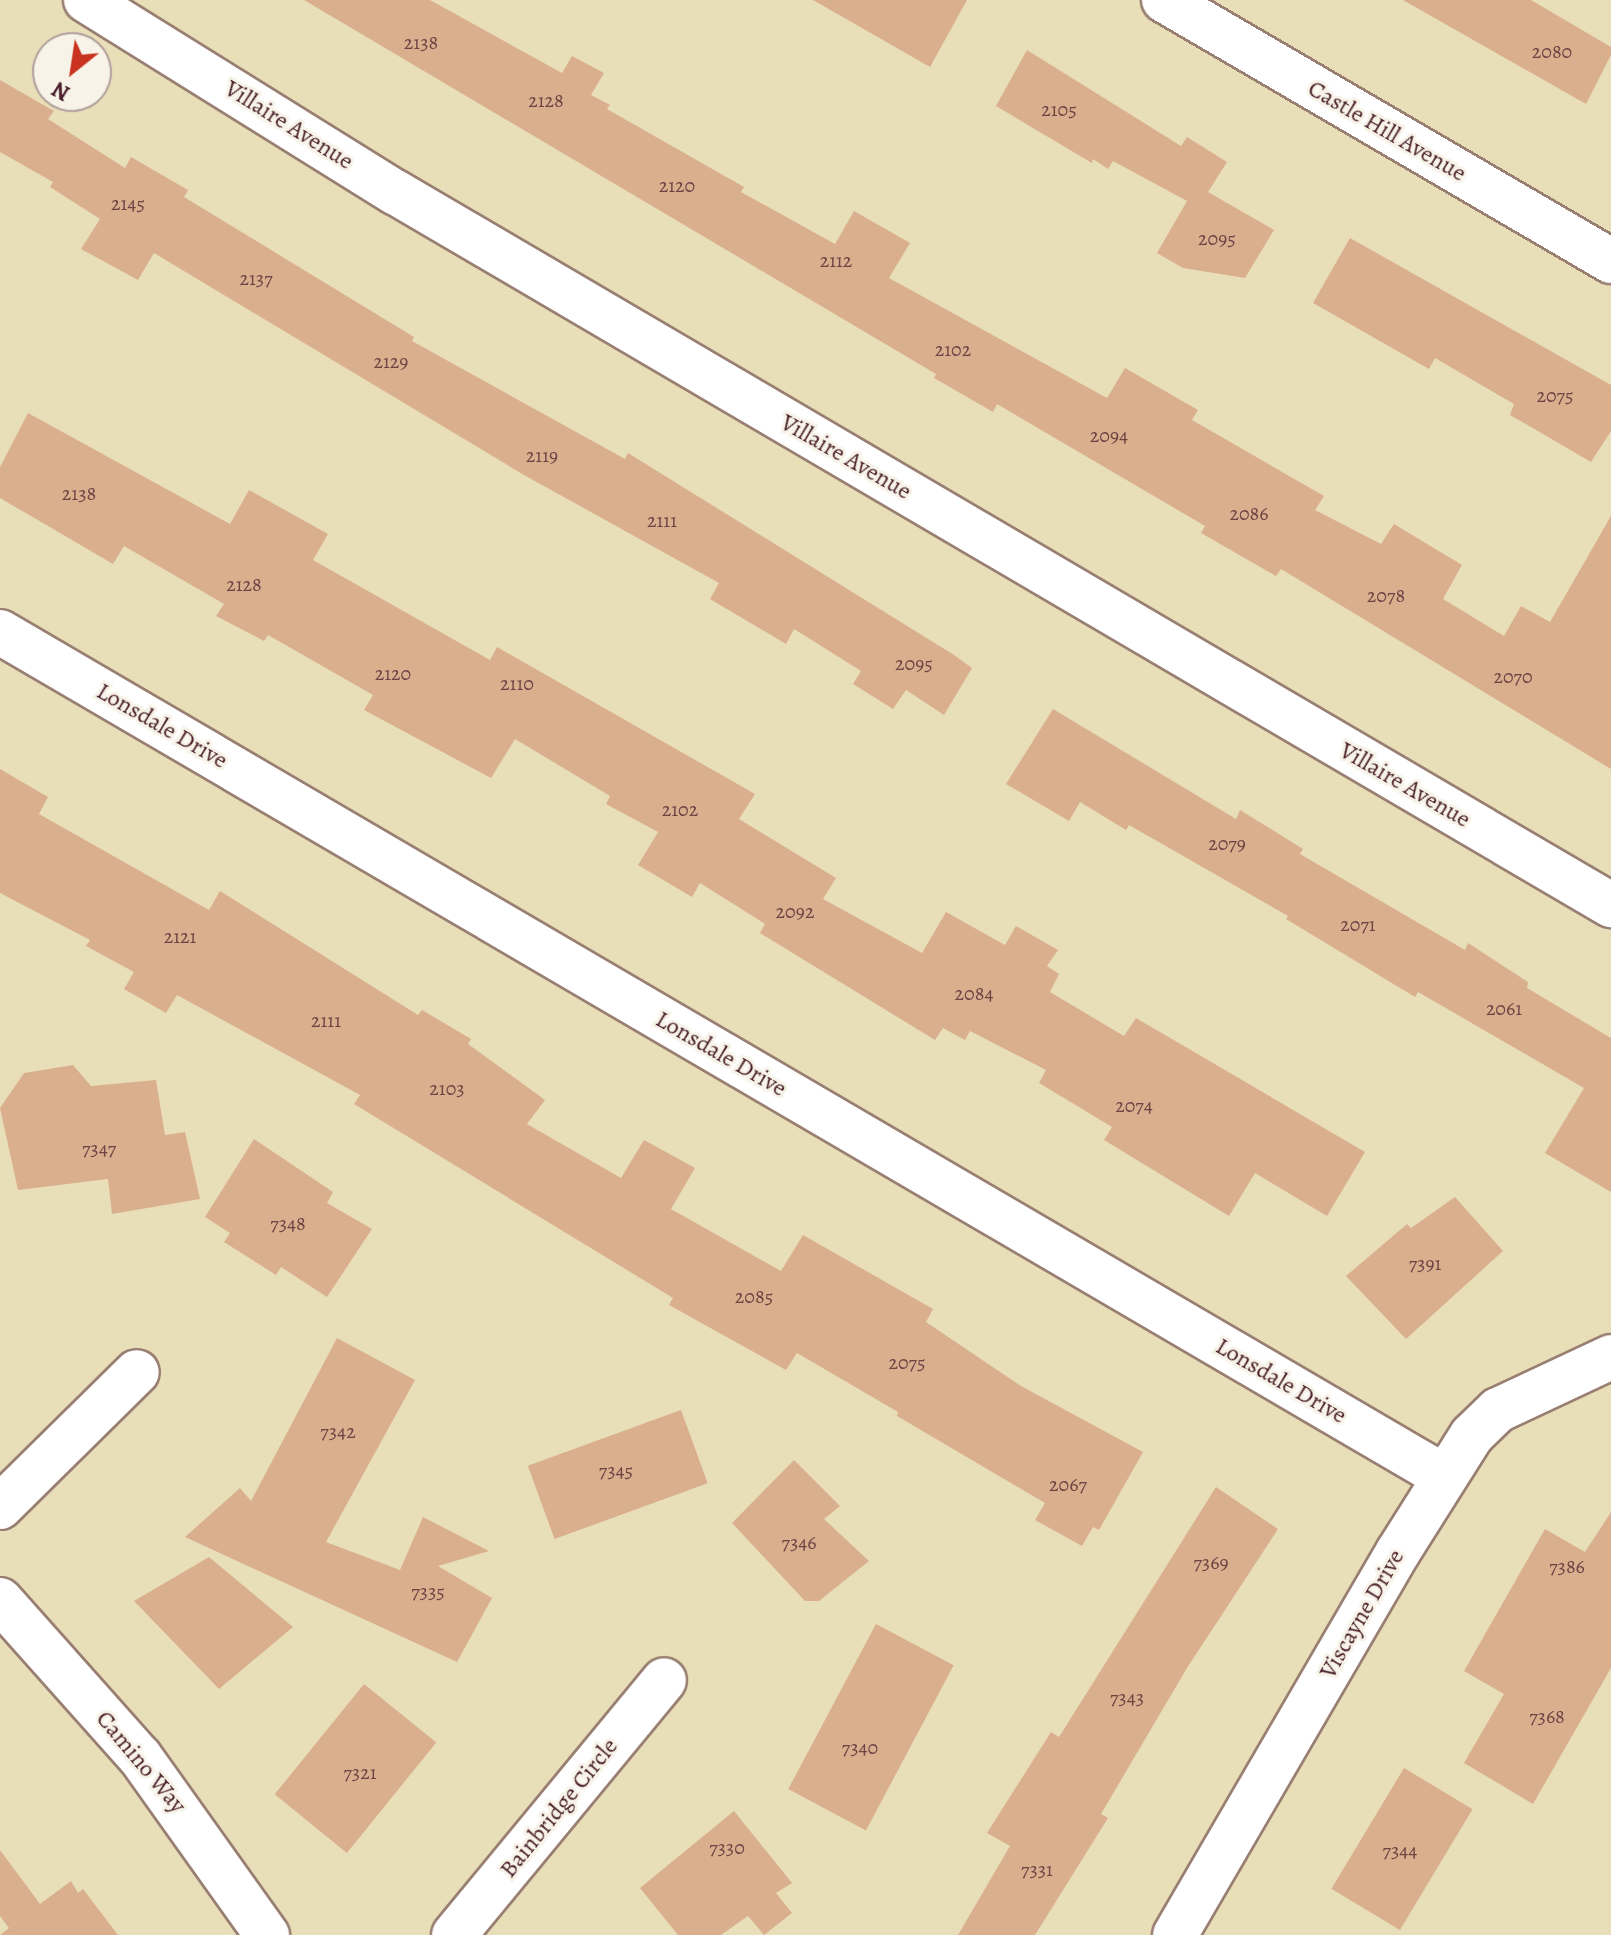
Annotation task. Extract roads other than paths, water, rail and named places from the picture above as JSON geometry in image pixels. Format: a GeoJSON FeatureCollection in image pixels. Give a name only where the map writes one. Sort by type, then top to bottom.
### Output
{"type":"FeatureCollection","features":[{"type":"Feature","properties":{"kind":"street","name":"Villaire Avenue"},"geometry":{"type":"LineString","coordinates":[[86,0],[395,192],[1611,905]]}},
{"type":"Feature","properties":{"kind":"street","name":"Castle Hill Avenue"},"geometry":{"type":"LineString","coordinates":[[1164,0],[1611,261]]}},
{"type":"Feature","properties":{"kind":"street","name":"Lonsdale Drive"},"geometry":{"type":"LineString","coordinates":[[0,632],[1443,1476]]}},
{"type":"Feature","properties":{"kind":"street","name":"Viscayne Drive"},"geometry":{"type":"LineString","coordinates":[[1175,1935],[1443,1476],[1472,1435],[1498,1410],[1611,1357]]}},
{"type":"Feature","properties":{"kind":"street"},"geometry":{"type":"LineString","coordinates":[[0,1507],[137,1372]]}},
{"type":"Feature","properties":{"kind":"street","name":"Camino Way"},"geometry":{"type":"LineString","coordinates":[[0,1600],[140,1757],[267,1935]]}},
{"type":"Feature","properties":{"kind":"street","name":"Bainbridge Circle"},"geometry":{"type":"LineString","coordinates":[[454,1935],[664,1680]]}}]}
